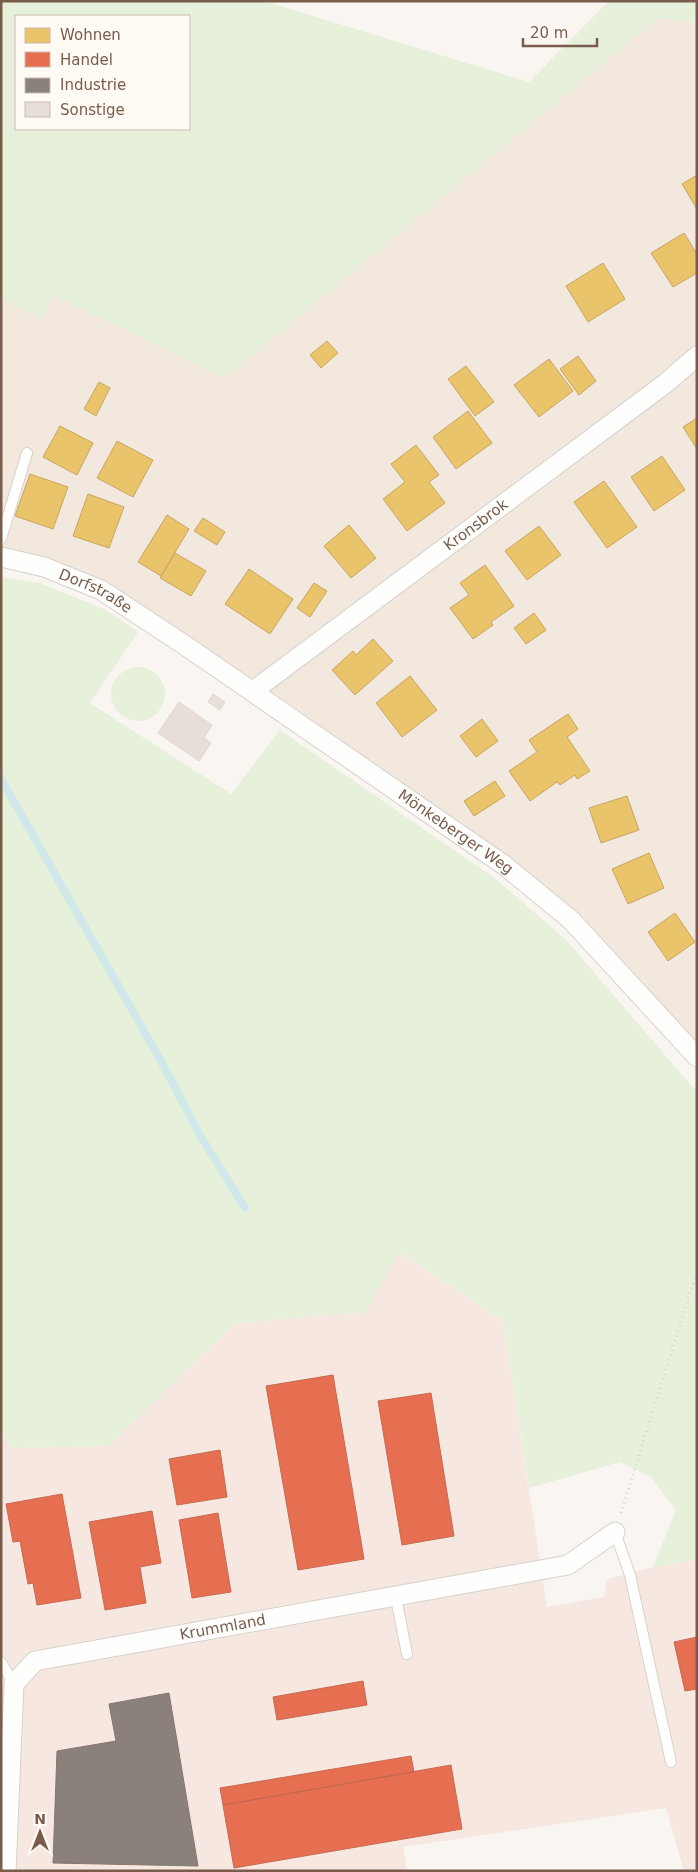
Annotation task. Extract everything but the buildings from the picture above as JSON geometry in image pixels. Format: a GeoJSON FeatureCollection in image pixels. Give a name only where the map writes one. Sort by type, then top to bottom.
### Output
{"type":"FeatureCollection","features":[{"type":"Feature","properties":{"kind":"street","name":"Kronsbrok"},"geometry":{"type":"LineString","coordinates":[[253,691],[666,383],[697,356]]}},
{"type":"Feature","properties":{"kind":"street","name":"Dorfstraße"},"geometry":{"type":"LineString","coordinates":[[1,557],[44,567],[101,590],[183,644]]}},
{"type":"Feature","properties":{"kind":"street","name":"Mönkeberger Weg"},"geometry":{"type":"LineString","coordinates":[[183,644],[511,871],[571,920],[697,1057]]}},
{"type":"Feature","properties":{"kind":"street","name":"Krummland"},"geometry":{"type":"LineString","coordinates":[[14,1684],[35,1661],[396,1598],[568,1565],[615,1532]]}},
{"type":"Feature","properties":{"kind":"street"},"geometry":{"type":"LineString","coordinates":[[6,1871],[14,1684]]}},
{"type":"Feature","properties":{"kind":"lane"},"geometry":{"type":"LineString","coordinates":[[1,539],[26,453]]}},
{"type":"Feature","properties":{"kind":"lane"},"geometry":{"type":"LineString","coordinates":[[615,1532],[630,1575],[671,1762]]}},
{"type":"Feature","properties":{"kind":"lane"},"geometry":{"type":"LineString","coordinates":[[396,1598],[407,1654]]}},
{"type":"Feature","properties":{"kind":"lane"},"geometry":{"type":"LineString","coordinates":[[1,1662],[14,1684]]}},
{"type":"Feature","properties":{"kind":"path"},"geometry":{"type":"LineString","coordinates":[[615,1532],[692,1286],[697,1276]]}},
{"type":"Feature","properties":{"kind":"shaded area"},"geometry":{"type":"Polygon","coordinates":[[[658,18],[697,23],[697,1057],[571,920],[101,590],[1,557],[1,299],[42,319],[53,294],[225,378],[658,18]]]}},
{"type":"Feature","properties":{"kind":"shaded area"},"geometry":{"type":"Polygon","coordinates":[[[399,1252],[503,1321],[547,1607],[604,1597],[607,1579],[653,1567],[697,1559],[697,1871],[684,1871],[666,1808],[403,1847],[407,1871],[1,1871],[1,1431],[12,1448],[108,1446],[236,1323],[365,1312],[399,1252]]]}},
{"type":"Feature","properties":{"kind":"green space"},"geometry":{"type":"Polygon","coordinates":[[[1,1],[264,1],[529,82],[609,1],[697,1],[697,23],[658,18],[225,378],[53,295],[42,319],[1,299],[1,1]]]}},
{"type":"Feature","properties":{"kind":"green space"},"geometry":{"type":"Polygon","coordinates":[[[1,577],[40,583],[106,610],[138,632],[90,703],[231,794],[280,730],[496,879],[566,940],[697,1092],[697,1559],[653,1567],[676,1510],[651,1477],[620,1462],[529,1488],[503,1321],[400,1252],[365,1312],[236,1323],[108,1446],[12,1448],[1,1431],[1,577]]]}},
{"type":"Feature","properties":{"kind":"green space"},"geometry":{"type":"Polygon","coordinates":[[[133,667],[143,667],[153,671],[161,679],[165,694],[161,709],[153,717],[143,721],[133,721],[123,717],[115,709],[111,699],[111,689],[115,679],[123,671],[133,667]]]}},
{"type":"Feature","properties":{"kind":"waterway"},"geometry":{"type":"LineString","coordinates":[[1,779],[161,1061],[201,1137],[245,1208]]}}]}
